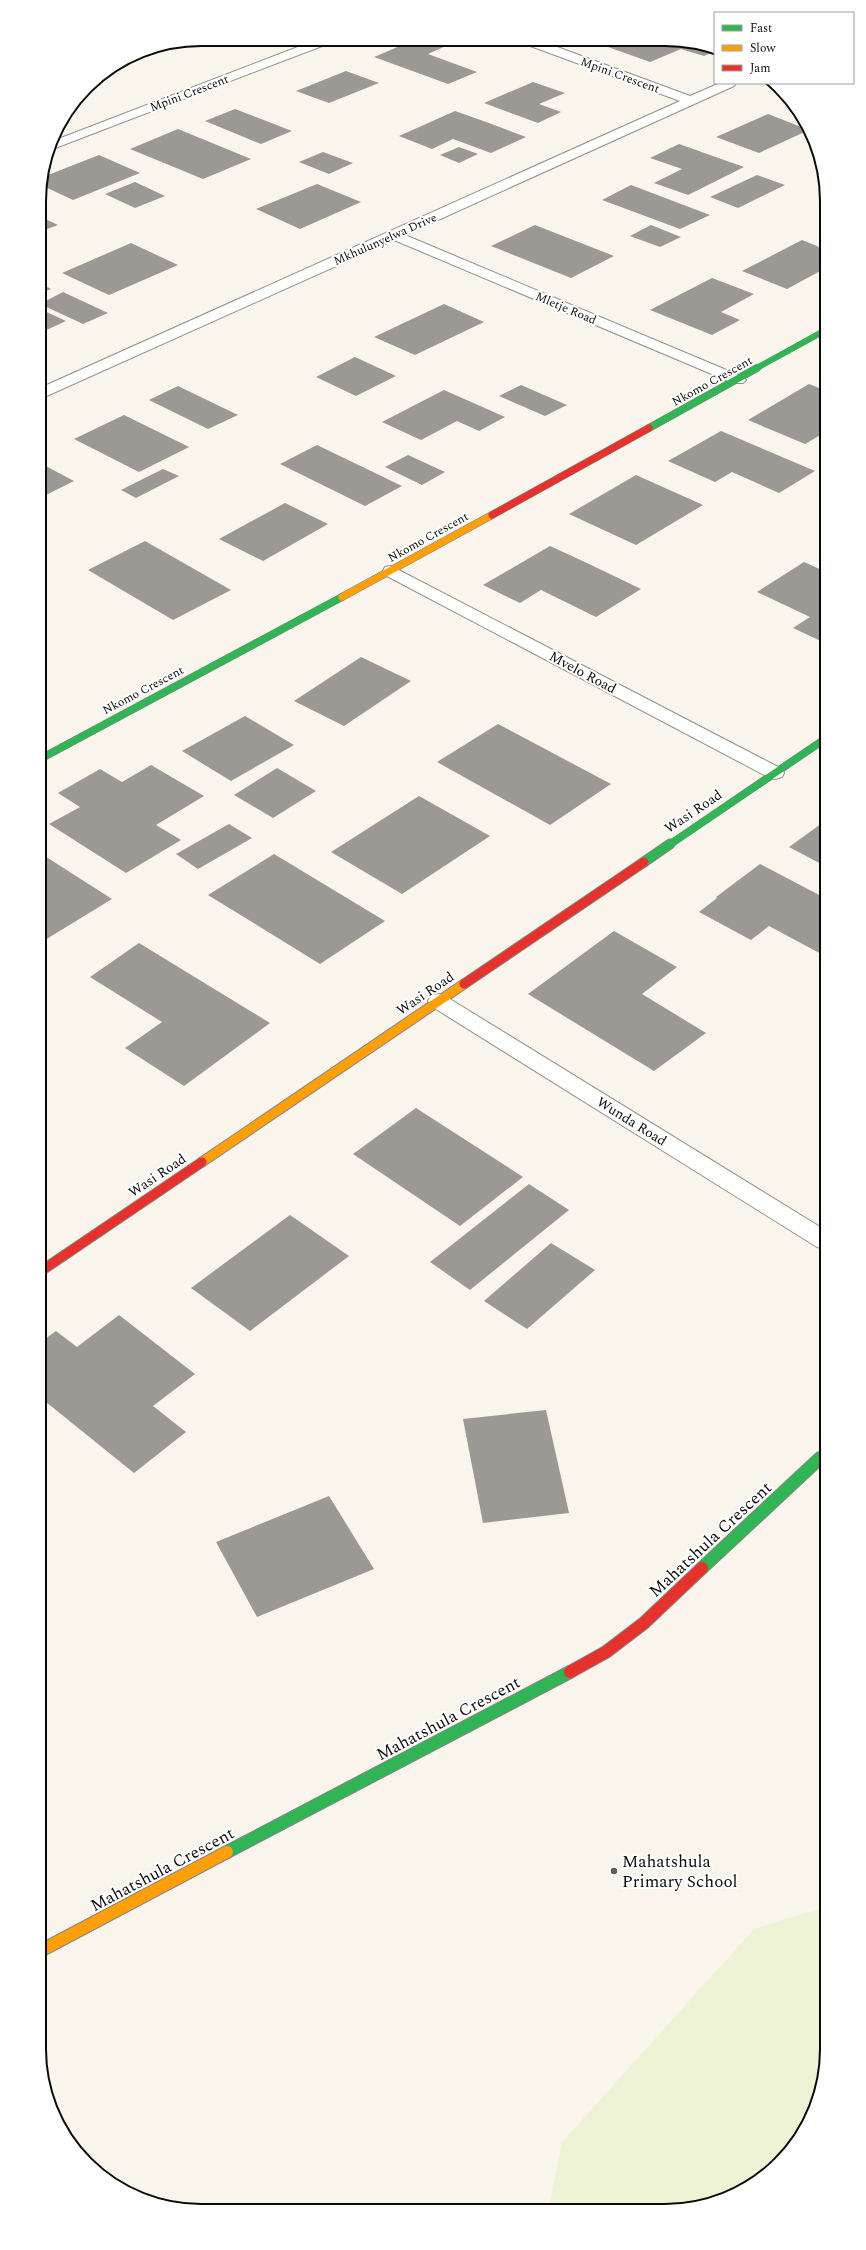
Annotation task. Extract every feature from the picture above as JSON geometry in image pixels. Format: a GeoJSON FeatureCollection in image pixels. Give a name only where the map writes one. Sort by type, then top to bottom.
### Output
{"type":"FeatureCollection","features":[{"type":"Feature","properties":{"kind":"street","name":"Mpini Crescent"},"geometry":{"type":"LineString","coordinates":[[57,144],[310,46]]}},
{"type":"Feature","properties":{"kind":"street","name":"Mpini Crescent"},"geometry":{"type":"LineString","coordinates":[[543,46],[689,100]]}},
{"type":"Feature","properties":{"kind":"street","name":"Mkhulunyelwa Drive"},"geometry":{"type":"LineString","coordinates":[[46,391],[394,235],[689,100],[728,84]]}},
{"type":"Feature","properties":{"kind":"street","name":"Mletje Road"},"geometry":{"type":"LineString","coordinates":[[394,235],[738,380]]}},
{"type":"Feature","properties":{"kind":"street","name":"Nkomo Crescent"},"geometry":{"type":"LineString","coordinates":[[46,756],[391,571],[820,333]]}},
{"type":"Feature","properties":{"kind":"street","name":"Mvelo Road"},"geometry":{"type":"LineString","coordinates":[[391,571],[774,773]]}},
{"type":"Feature","properties":{"kind":"street","name":"Wasi Road"},"geometry":{"type":"LineString","coordinates":[[46,1268],[820,742]]}},
{"type":"Feature","properties":{"kind":"street","name":"Wunda Road"},"geometry":{"type":"LineString","coordinates":[[438,1001],[820,1238]]}},
{"type":"Feature","properties":{"kind":"street","name":"Mahatshula Crescent"},"geometry":{"type":"LineString","coordinates":[[46,1948],[606,1652],[644,1624],[820,1458]]}},
{"type":"Feature","properties":{"kind":"green space"},"geometry":{"type":"Polygon","coordinates":[[[820,1909],[819,2069],[812,2099],[804,2118],[794,2135],[775,2159],[751,2178],[734,2188],[705,2199],[675,2204],[550,2204],[562,2142],[754,1929],[820,1909]]]}},
{"type":"Feature","properties":{"kind":"building"},"geometry":{"type":"Polygon","coordinates":[[[400,46],[446,46],[428,54],[477,72],[448,84],[374,57],[400,46]]]}},
{"type":"Feature","properties":{"kind":"building"},"geometry":{"type":"Polygon","coordinates":[[[675,46],[711,53],[704,56],[681,49],[650,62],[608,47],[675,46]]]}},
{"type":"Feature","properties":{"kind":"building"},"geometry":{"type":"Polygon","coordinates":[[[346,71],[379,83],[329,103],[296,91],[346,71]]]}},
{"type":"Feature","properties":{"kind":"building"},"geometry":{"type":"Polygon","coordinates":[[[533,82],[565,93],[539,104],[561,112],[538,123],[484,103],[533,82]]]}},
{"type":"Feature","properties":{"kind":"building"},"geometry":{"type":"Polygon","coordinates":[[[235,109],[292,131],[261,144],[205,121],[235,109]]]}},
{"type":"Feature","properties":{"kind":"building"},"geometry":{"type":"Polygon","coordinates":[[[455,111],[526,137],[491,153],[453,139],[432,149],[399,136],[455,111]]]}},
{"type":"Feature","properties":{"kind":"building"},"geometry":{"type":"Polygon","coordinates":[[[768,114],[801,127],[804,132],[759,153],[716,137],[768,114]]]}},
{"type":"Feature","properties":{"kind":"building"},"geometry":{"type":"Polygon","coordinates":[[[178,129],[251,159],[203,179],[130,149],[178,129]]]}},
{"type":"Feature","properties":{"kind":"building"},"geometry":{"type":"Polygon","coordinates":[[[679,144],[744,167],[688,195],[654,183],[682,169],[650,158],[679,144]]]}},
{"type":"Feature","properties":{"kind":"building"},"geometry":{"type":"Polygon","coordinates":[[[459,147],[478,154],[459,163],[440,155],[459,147]]]}},
{"type":"Feature","properties":{"kind":"building"},"geometry":{"type":"Polygon","coordinates":[[[323,152],[353,163],[329,174],[299,162],[323,152]]]}},
{"type":"Feature","properties":{"kind":"building"},"geometry":{"type":"Polygon","coordinates":[[[99,155],[140,173],[73,200],[46,188],[48,175],[99,155]]]}},
{"type":"Feature","properties":{"kind":"building"},"geometry":{"type":"Polygon","coordinates":[[[757,175],[785,185],[738,208],[710,197],[757,175]]]}},
{"type":"Feature","properties":{"kind":"building"},"geometry":{"type":"Polygon","coordinates":[[[135,182],[165,196],[135,208],[105,194],[135,182]]]}},
{"type":"Feature","properties":{"kind":"building"},"geometry":{"type":"Polygon","coordinates":[[[317,184],[361,202],[300,229],[256,209],[317,184]]]}},
{"type":"Feature","properties":{"kind":"building"},"geometry":{"type":"Polygon","coordinates":[[[631,185],[710,215],[680,229],[602,200],[631,185]]]}},
{"type":"Feature","properties":{"kind":"building"},"geometry":{"type":"Polygon","coordinates":[[[46,219],[58,225],[46,229],[46,219]]]}},
{"type":"Feature","properties":{"kind":"building"},"geometry":{"type":"Polygon","coordinates":[[[535,225],[614,256],[571,278],[491,246],[535,225]]]}},
{"type":"Feature","properties":{"kind":"building"},"geometry":{"type":"Polygon","coordinates":[[[651,225],[681,237],[660,247],[630,236],[651,225]]]}},
{"type":"Feature","properties":{"kind":"building"},"geometry":{"type":"Polygon","coordinates":[[[802,240],[820,247],[820,271],[787,289],[742,271],[802,240]]]}},
{"type":"Feature","properties":{"kind":"building"},"geometry":{"type":"Polygon","coordinates":[[[131,243],[178,265],[109,295],[62,273],[131,243]]]}},
{"type":"Feature","properties":{"kind":"building"},"geometry":{"type":"Polygon","coordinates":[[[712,278],[754,294],[721,312],[740,320],[712,335],[650,310],[712,278]]]}},
{"type":"Feature","properties":{"kind":"building"},"geometry":{"type":"Polygon","coordinates":[[[46,286],[51,289],[46,291],[46,286]]]}},
{"type":"Feature","properties":{"kind":"building"},"geometry":{"type":"Polygon","coordinates":[[[63,292],[108,313],[83,324],[46,307],[46,301],[63,292]]]}},
{"type":"Feature","properties":{"kind":"building"},"geometry":{"type":"Polygon","coordinates":[[[444,304],[484,322],[415,355],[374,337],[444,304]]]}},
{"type":"Feature","properties":{"kind":"building"},"geometry":{"type":"Polygon","coordinates":[[[46,312],[66,321],[46,330],[46,312]]]}},
{"type":"Feature","properties":{"kind":"building"},"geometry":{"type":"Polygon","coordinates":[[[355,357],[396,376],[356,396],[316,377],[355,357]]]}},
{"type":"Feature","properties":{"kind":"building"},"geometry":{"type":"Polygon","coordinates":[[[809,384],[820,388],[820,435],[805,444],[748,420],[809,384]]]}},
{"type":"Feature","properties":{"kind":"building"},"geometry":{"type":"Polygon","coordinates":[[[521,385],[567,405],[545,416],[499,396],[521,385]]]}},
{"type":"Feature","properties":{"kind":"building"},"geometry":{"type":"Polygon","coordinates":[[[178,386],[238,415],[208,429],[149,400],[178,386]]]}},
{"type":"Feature","properties":{"kind":"building"},"geometry":{"type":"Polygon","coordinates":[[[444,390],[505,417],[479,431],[457,421],[421,440],[382,422],[444,390]]]}},
{"type":"Feature","properties":{"kind":"building"},"geometry":{"type":"Polygon","coordinates":[[[124,415],[189,447],[139,472],[74,439],[124,415]]]}},
{"type":"Feature","properties":{"kind":"building"},"geometry":{"type":"Polygon","coordinates":[[[721,431],[815,471],[779,493],[732,472],[715,482],[668,461],[721,431]]]}},
{"type":"Feature","properties":{"kind":"building"},"geometry":{"type":"Polygon","coordinates":[[[317,445],[402,486],[365,506],[280,464],[317,445]]]}},
{"type":"Feature","properties":{"kind":"building"},"geometry":{"type":"Polygon","coordinates":[[[408,455],[445,472],[422,485],[385,467],[408,455]]]}},
{"type":"Feature","properties":{"kind":"building"},"geometry":{"type":"Polygon","coordinates":[[[46,466],[74,481],[46,495],[46,466]]]}},
{"type":"Feature","properties":{"kind":"building"},"geometry":{"type":"Polygon","coordinates":[[[163,469],[179,476],[136,498],[121,490],[163,469]]]}},
{"type":"Feature","properties":{"kind":"building"},"geometry":{"type":"Polygon","coordinates":[[[636,475],[703,505],[636,545],[569,514],[636,475]]]}},
{"type":"Feature","properties":{"kind":"building"},"geometry":{"type":"Polygon","coordinates":[[[285,503],[328,524],[263,561],[219,539],[285,503]]]}},
{"type":"Feature","properties":{"kind":"building"},"geometry":{"type":"Polygon","coordinates":[[[145,541],[231,590],[173,620],[88,570],[145,541]]]}},
{"type":"Feature","properties":{"kind":"building"},"geometry":{"type":"Polygon","coordinates":[[[550,546],[641,589],[596,617],[541,590],[520,603],[483,585],[550,546]]]}},
{"type":"Feature","properties":{"kind":"building"},"geometry":{"type":"Polygon","coordinates":[[[804,562],[820,569],[820,641],[793,628],[810,617],[757,592],[804,562]]]}},
{"type":"Feature","properties":{"kind":"building"},"geometry":{"type":"Polygon","coordinates":[[[361,657],[411,681],[344,726],[294,701],[361,657]]]}},
{"type":"Feature","properties":{"kind":"building"},"geometry":{"type":"Polygon","coordinates":[[[245,716],[294,745],[231,781],[182,751],[245,716]]]}},
{"type":"Feature","properties":{"kind":"building"},"geometry":{"type":"Polygon","coordinates":[[[498,724],[611,784],[550,825],[437,762],[498,724]]]}},
{"type":"Feature","properties":{"kind":"building"},"geometry":{"type":"Polygon","coordinates":[[[151,765],[204,796],[156,825],[181,840],[126,873],[49,824],[80,807],[58,793],[100,769],[122,782],[151,765]]]}},
{"type":"Feature","properties":{"kind":"building"},"geometry":{"type":"Polygon","coordinates":[[[277,768],[316,791],[273,818],[234,795],[277,768]]]}},
{"type":"Feature","properties":{"kind":"building"},"geometry":{"type":"Polygon","coordinates":[[[419,796],[490,836],[402,894],[331,852],[419,796]]]}},
{"type":"Feature","properties":{"kind":"building"},"geometry":{"type":"Polygon","coordinates":[[[229,824],[252,838],[198,869],[176,854],[229,824]]]}},
{"type":"Feature","properties":{"kind":"building"},"geometry":{"type":"Polygon","coordinates":[[[820,825],[820,863],[789,847],[820,825]]]}},
{"type":"Feature","properties":{"kind":"building"},"geometry":{"type":"Polygon","coordinates":[[[274,854],[385,921],[320,964],[208,895],[274,854]]]}},
{"type":"Feature","properties":{"kind":"building"},"geometry":{"type":"Polygon","coordinates":[[[46,857],[112,899],[46,939],[46,857]]]}},
{"type":"Feature","properties":{"kind":"building"},"geometry":{"type":"Polygon","coordinates":[[[760,864],[820,895],[820,953],[769,926],[751,940],[699,912],[717,898],[716,897],[760,864]]]}},
{"type":"Feature","properties":{"kind":"building"},"geometry":{"type":"Polygon","coordinates":[[[614,931],[677,967],[642,994],[706,1033],[654,1071],[528,994],[614,931]]]}},
{"type":"Feature","properties":{"kind":"building"},"geometry":{"type":"Polygon","coordinates":[[[139,943],[270,1023],[184,1086],[125,1048],[162,1022],[90,977],[139,943]]]}},
{"type":"Feature","properties":{"kind":"building"},"geometry":{"type":"Polygon","coordinates":[[[416,1108],[523,1177],[460,1226],[353,1154],[416,1108]]]}},
{"type":"Feature","properties":{"kind":"building"},"geometry":{"type":"Polygon","coordinates":[[[529,1184],[569,1210],[470,1290],[430,1262],[529,1184]]]}},
{"type":"Feature","properties":{"kind":"building"},"geometry":{"type":"Polygon","coordinates":[[[290,1215],[349,1256],[250,1331],[191,1288],[290,1215]]]}},
{"type":"Feature","properties":{"kind":"building"},"geometry":{"type":"Polygon","coordinates":[[[551,1243],[595,1270],[527,1329],[484,1301],[551,1243]]]}},
{"type":"Feature","properties":{"kind":"building"},"geometry":{"type":"Polygon","coordinates":[[[119,1315],[195,1374],[153,1406],[186,1432],[134,1473],[46,1402],[46,1338],[56,1331],[77,1347],[119,1315]]]}},
{"type":"Feature","properties":{"kind":"building"},"geometry":{"type":"Polygon","coordinates":[[[546,1410],[569,1513],[483,1523],[463,1419],[546,1410]]]}},
{"type":"Feature","properties":{"kind":"building"},"geometry":{"type":"Polygon","coordinates":[[[329,1496],[374,1569],[257,1617],[216,1542],[329,1496]]]}},
{"type":"Feature","properties":{"kind":"traffic: fast"},"geometry":{"type":"LineString","coordinates":[[649,428],[820,333]]}},
{"type":"Feature","properties":{"kind":"traffic: fast"},"geometry":{"type":"LineString","coordinates":[[46,756],[342,597]]}},
{"type":"Feature","properties":{"kind":"traffic: fast"},"geometry":{"type":"LineString","coordinates":[[644,862],[820,742]]}},
{"type":"Feature","properties":{"kind":"traffic: fast"},"geometry":{"type":"LineString","coordinates":[[702,1568],[820,1458]]}},
{"type":"Feature","properties":{"kind":"traffic: fast"},"geometry":{"type":"LineString","coordinates":[[227,1852],[570,1672]]}},
{"type":"Feature","properties":{"kind":"traffic: slow"},"geometry":{"type":"LineString","coordinates":[[342,597],[492,515]]}},
{"type":"Feature","properties":{"kind":"traffic: slow"},"geometry":{"type":"LineString","coordinates":[[202,1162],[464,984]]}},
{"type":"Feature","properties":{"kind":"traffic: slow"},"geometry":{"type":"LineString","coordinates":[[46,1948],[227,1852]]}},
{"type":"Feature","properties":{"kind":"traffic: jam"},"geometry":{"type":"LineString","coordinates":[[492,515],[649,428]]}},
{"type":"Feature","properties":{"kind":"traffic: jam"},"geometry":{"type":"LineString","coordinates":[[464,984],[644,862]]}},
{"type":"Feature","properties":{"kind":"traffic: jam"},"geometry":{"type":"LineString","coordinates":[[46,1268],[202,1162]]}},
{"type":"Feature","properties":{"kind":"traffic: jam"},"geometry":{"type":"LineString","coordinates":[[570,1672],[606,1652],[644,1623],[702,1568]]}},
{"type":"Feature","properties":{"kind":"place","name":"Mahatshula Primary School"},"geometry":{"type":"Point","coordinates":[614,1871]}}]}
